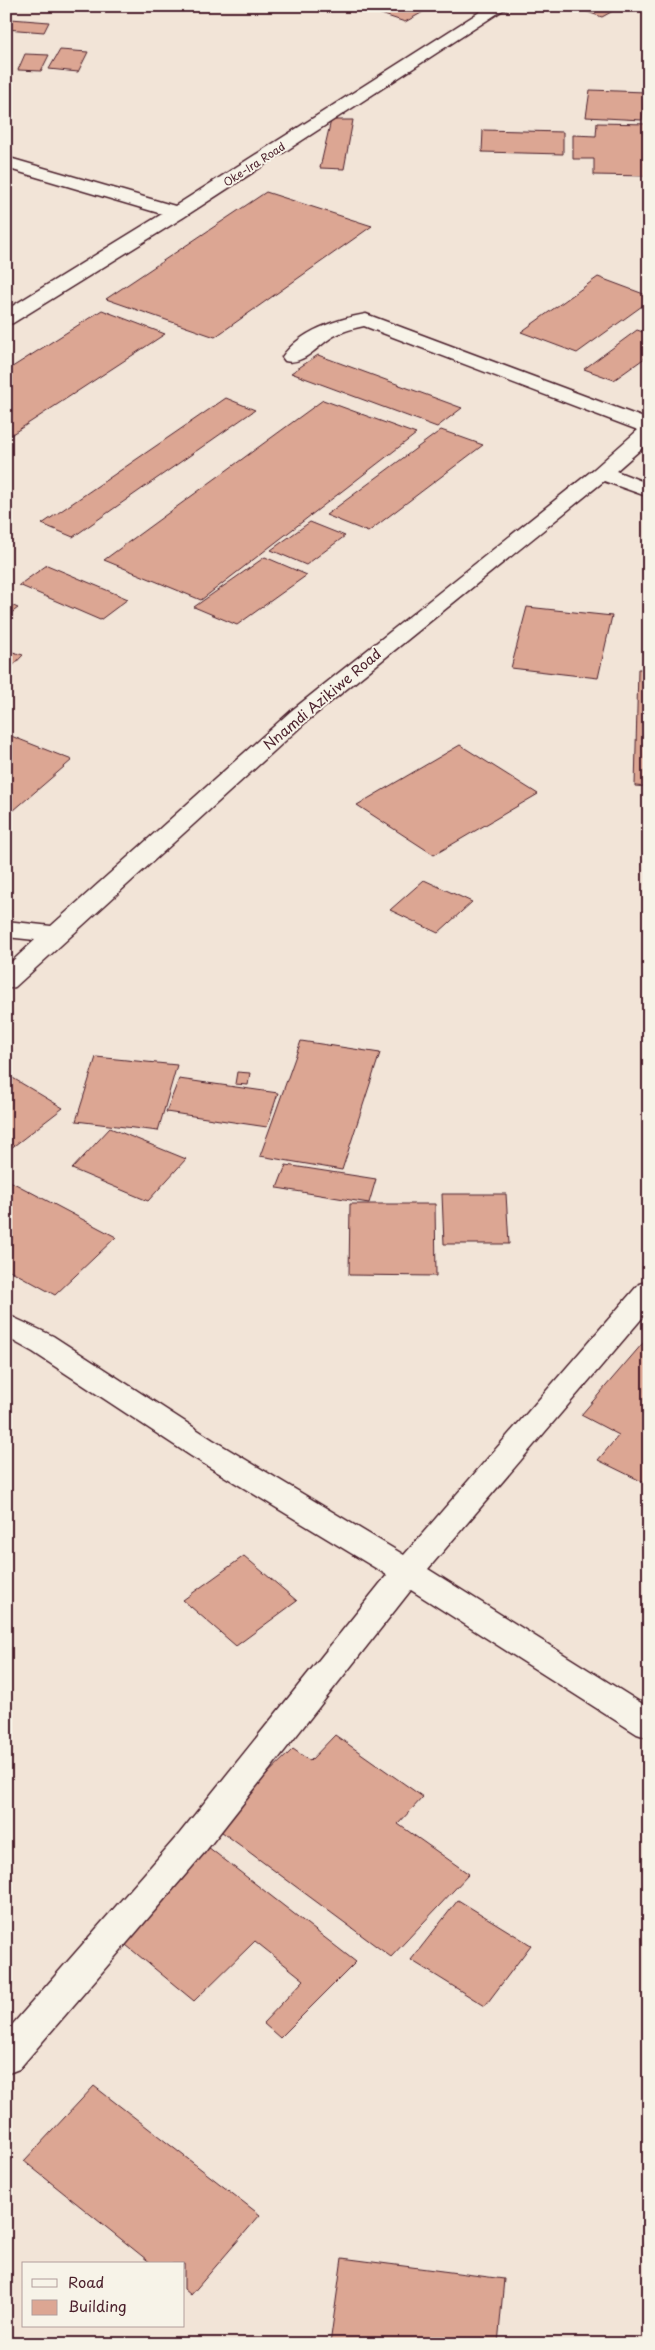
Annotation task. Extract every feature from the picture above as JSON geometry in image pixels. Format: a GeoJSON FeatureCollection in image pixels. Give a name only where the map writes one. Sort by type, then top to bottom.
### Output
{"type":"FeatureCollection","features":[{"type":"Feature","properties":{"kind":"street","name":"Oke-Ira Road"},"geometry":{"type":"LineString","coordinates":[[6,319],[177,213],[501,6]]}},
{"type":"Feature","properties":{"kind":"street"},"geometry":{"type":"LineString","coordinates":[[6,162],[177,213]]}},
{"type":"Feature","properties":{"kind":"street"},"geometry":{"type":"LineString","coordinates":[[292,357],[322,332],[345,323],[366,320],[649,427]]}},
{"type":"Feature","properties":{"kind":"street","name":"Nnamdi Azikiwe Road"},"geometry":{"type":"LineString","coordinates":[[6,981],[299,716],[601,473],[649,431]]}},
{"type":"Feature","properties":{"kind":"street"},"geometry":{"type":"LineString","coordinates":[[601,473],[649,491]]}},
{"type":"Feature","properties":{"kind":"street"},"geometry":{"type":"LineString","coordinates":[[6,929],[58,935]]}},
{"type":"Feature","properties":{"kind":"street"},"geometry":{"type":"LineString","coordinates":[[6,2058],[192,1842],[407,1572],[649,1291]]}},
{"type":"Feature","properties":{"kind":"street"},"geometry":{"type":"LineString","coordinates":[[6,1324],[43,1344],[202,1448],[407,1572],[649,1725]]}},
{"type":"Feature","properties":{"kind":"building"},"geometry":{"type":"Polygon","coordinates":[[[366,6],[434,6],[405,22],[363,8],[366,6]]]}},
{"type":"Feature","properties":{"kind":"building"},"geometry":{"type":"Polygon","coordinates":[[[570,6],[622,6],[602,17],[570,6]]]}},
{"type":"Feature","properties":{"kind":"building"},"geometry":{"type":"Polygon","coordinates":[[[11,19],[49,22],[44,32],[6,29],[11,19]]]}},
{"type":"Feature","properties":{"kind":"building"},"geometry":{"type":"Polygon","coordinates":[[[60,50],[88,52],[78,72],[49,69],[60,50]]]}},
{"type":"Feature","properties":{"kind":"building"},"geometry":{"type":"Polygon","coordinates":[[[25,54],[49,55],[41,71],[18,70],[25,54]]]}},
{"type":"Feature","properties":{"kind":"building"},"geometry":{"type":"Polygon","coordinates":[[[590,90],[645,92],[642,120],[586,117],[590,90]]]}},
{"type":"Feature","properties":{"kind":"building"},"geometry":{"type":"Polygon","coordinates":[[[331,120],[353,120],[344,169],[320,168],[331,120]]]}},
{"type":"Feature","properties":{"kind":"building"},"geometry":{"type":"Polygon","coordinates":[[[597,123],[649,124],[649,162],[645,162],[646,176],[594,175],[594,159],[573,159],[573,135],[596,136],[597,123]]]}},
{"type":"Feature","properties":{"kind":"building"},"geometry":{"type":"Polygon","coordinates":[[[483,130],[563,132],[563,154],[482,152],[483,130]]]}},
{"type":"Feature","properties":{"kind":"building"},"geometry":{"type":"Polygon","coordinates":[[[266,192],[372,226],[215,337],[106,299],[266,192]]]}},
{"type":"Feature","properties":{"kind":"building"},"geometry":{"type":"Polygon","coordinates":[[[598,277],[649,296],[649,301],[577,353],[521,332],[598,277]]]}},
{"type":"Feature","properties":{"kind":"building"},"geometry":{"type":"Polygon","coordinates":[[[102,310],[165,334],[6,438],[6,371],[102,310]]]}},
{"type":"Feature","properties":{"kind":"building"},"geometry":{"type":"Polygon","coordinates":[[[637,330],[649,334],[649,355],[614,380],[584,369],[637,330]]]}},
{"type":"Feature","properties":{"kind":"building"},"geometry":{"type":"Polygon","coordinates":[[[318,355],[462,408],[437,427],[291,373],[318,355]]]}},
{"type":"Feature","properties":{"kind":"building"},"geometry":{"type":"Polygon","coordinates":[[[226,398],[255,410],[73,537],[42,524],[226,398]]]}},
{"type":"Feature","properties":{"kind":"building"},"geometry":{"type":"Polygon","coordinates":[[[323,400],[416,434],[201,600],[104,560],[323,400]]]}},
{"type":"Feature","properties":{"kind":"building"},"geometry":{"type":"Polygon","coordinates":[[[441,430],[483,445],[368,532],[326,515],[441,430]]]}},
{"type":"Feature","properties":{"kind":"building"},"geometry":{"type":"Polygon","coordinates":[[[310,522],[345,536],[306,565],[271,550],[310,522]]]}},
{"type":"Feature","properties":{"kind":"building"},"geometry":{"type":"Polygon","coordinates":[[[265,557],[307,575],[237,625],[194,607],[265,557]]]}},
{"type":"Feature","properties":{"kind":"building"},"geometry":{"type":"Polygon","coordinates":[[[47,565],[128,599],[100,620],[19,585],[47,565]]]}},
{"type":"Feature","properties":{"kind":"building"},"geometry":{"type":"Polygon","coordinates":[[[6,603],[18,608],[6,617],[6,603]]]}},
{"type":"Feature","properties":{"kind":"building"},"geometry":{"type":"Polygon","coordinates":[[[527,607],[612,616],[598,678],[511,668],[527,607]]]}},
{"type":"Feature","properties":{"kind":"building"},"geometry":{"type":"Polygon","coordinates":[[[6,650],[23,655],[6,673],[6,650]]]}},
{"type":"Feature","properties":{"kind":"building"},"geometry":{"type":"Polygon","coordinates":[[[638,669],[649,669],[649,787],[635,786],[638,669]]]}},
{"type":"Feature","properties":{"kind":"building"},"geometry":{"type":"Polygon","coordinates":[[[6,734],[72,760],[6,817],[6,734]]]}},
{"type":"Feature","properties":{"kind":"building"},"geometry":{"type":"Polygon","coordinates":[[[460,745],[538,794],[434,855],[357,805],[460,745]]]}},
{"type":"Feature","properties":{"kind":"building"},"geometry":{"type":"Polygon","coordinates":[[[424,880],[472,902],[438,933],[390,910],[424,880]]]}},
{"type":"Feature","properties":{"kind":"building"},"geometry":{"type":"Polygon","coordinates":[[[301,1041],[380,1053],[342,1170],[260,1156],[301,1041]]]}},
{"type":"Feature","properties":{"kind":"building"},"geometry":{"type":"Polygon","coordinates":[[[96,1057],[177,1065],[158,1131],[76,1121],[96,1057]]]}},
{"type":"Feature","properties":{"kind":"building"},"geometry":{"type":"Polygon","coordinates":[[[237,1072],[250,1073],[248,1085],[235,1084],[237,1072]]]}},
{"type":"Feature","properties":{"kind":"building"},"geometry":{"type":"Polygon","coordinates":[[[6,1074],[63,1108],[6,1152],[6,1074]]]}},
{"type":"Feature","properties":{"kind":"building"},"geometry":{"type":"Polygon","coordinates":[[[179,1079],[278,1093],[267,1127],[166,1112],[179,1079]]]}},
{"type":"Feature","properties":{"kind":"building"},"geometry":{"type":"Polygon","coordinates":[[[110,1128],[186,1159],[148,1201],[72,1169],[110,1128]]]}},
{"type":"Feature","properties":{"kind":"building"},"geometry":{"type":"Polygon","coordinates":[[[286,1165],[376,1179],[369,1203],[277,1188],[286,1165]]]}},
{"type":"Feature","properties":{"kind":"building"},"geometry":{"type":"Polygon","coordinates":[[[6,1179],[116,1237],[55,1295],[6,1268],[6,1179]]]}},
{"type":"Feature","properties":{"kind":"building"},"geometry":{"type":"Polygon","coordinates":[[[442,1194],[506,1194],[509,1244],[444,1244],[442,1194]]]}},
{"type":"Feature","properties":{"kind":"building"},"geometry":{"type":"Polygon","coordinates":[[[350,1204],[435,1204],[436,1276],[349,1275],[350,1204]]]}},
{"type":"Feature","properties":{"kind":"building"},"geometry":{"type":"Polygon","coordinates":[[[649,1336],[649,1485],[598,1460],[619,1435],[581,1415],[649,1336]]]}},
{"type":"Feature","properties":{"kind":"building"},"geometry":{"type":"Polygon","coordinates":[[[244,1556],[297,1601],[236,1646],[183,1600],[244,1556]]]}},
{"type":"Feature","properties":{"kind":"building"},"geometry":{"type":"Polygon","coordinates":[[[335,1735],[423,1797],[398,1824],[469,1874],[391,1957],[214,1826],[293,1749],[310,1761],[335,1735]]]}},
{"type":"Feature","properties":{"kind":"building"},"geometry":{"type":"Polygon","coordinates":[[[208,1847],[356,1962],[280,2038],[263,2023],[304,1980],[255,1941],[194,2001],[115,1936],[208,1847]]]}},
{"type":"Feature","properties":{"kind":"building"},"geometry":{"type":"Polygon","coordinates":[[[458,1900],[531,1945],[485,2006],[411,1960],[458,1900]]]}},
{"type":"Feature","properties":{"kind":"building"},"geometry":{"type":"Polygon","coordinates":[[[94,2086],[260,2215],[191,2295],[185,2290],[185,2262],[150,2262],[24,2161],[94,2086]]]}},
{"type":"Feature","properties":{"kind":"building"},"geometry":{"type":"Polygon","coordinates":[[[342,2258],[504,2279],[498,2344],[330,2344],[342,2258]]]}}]}
